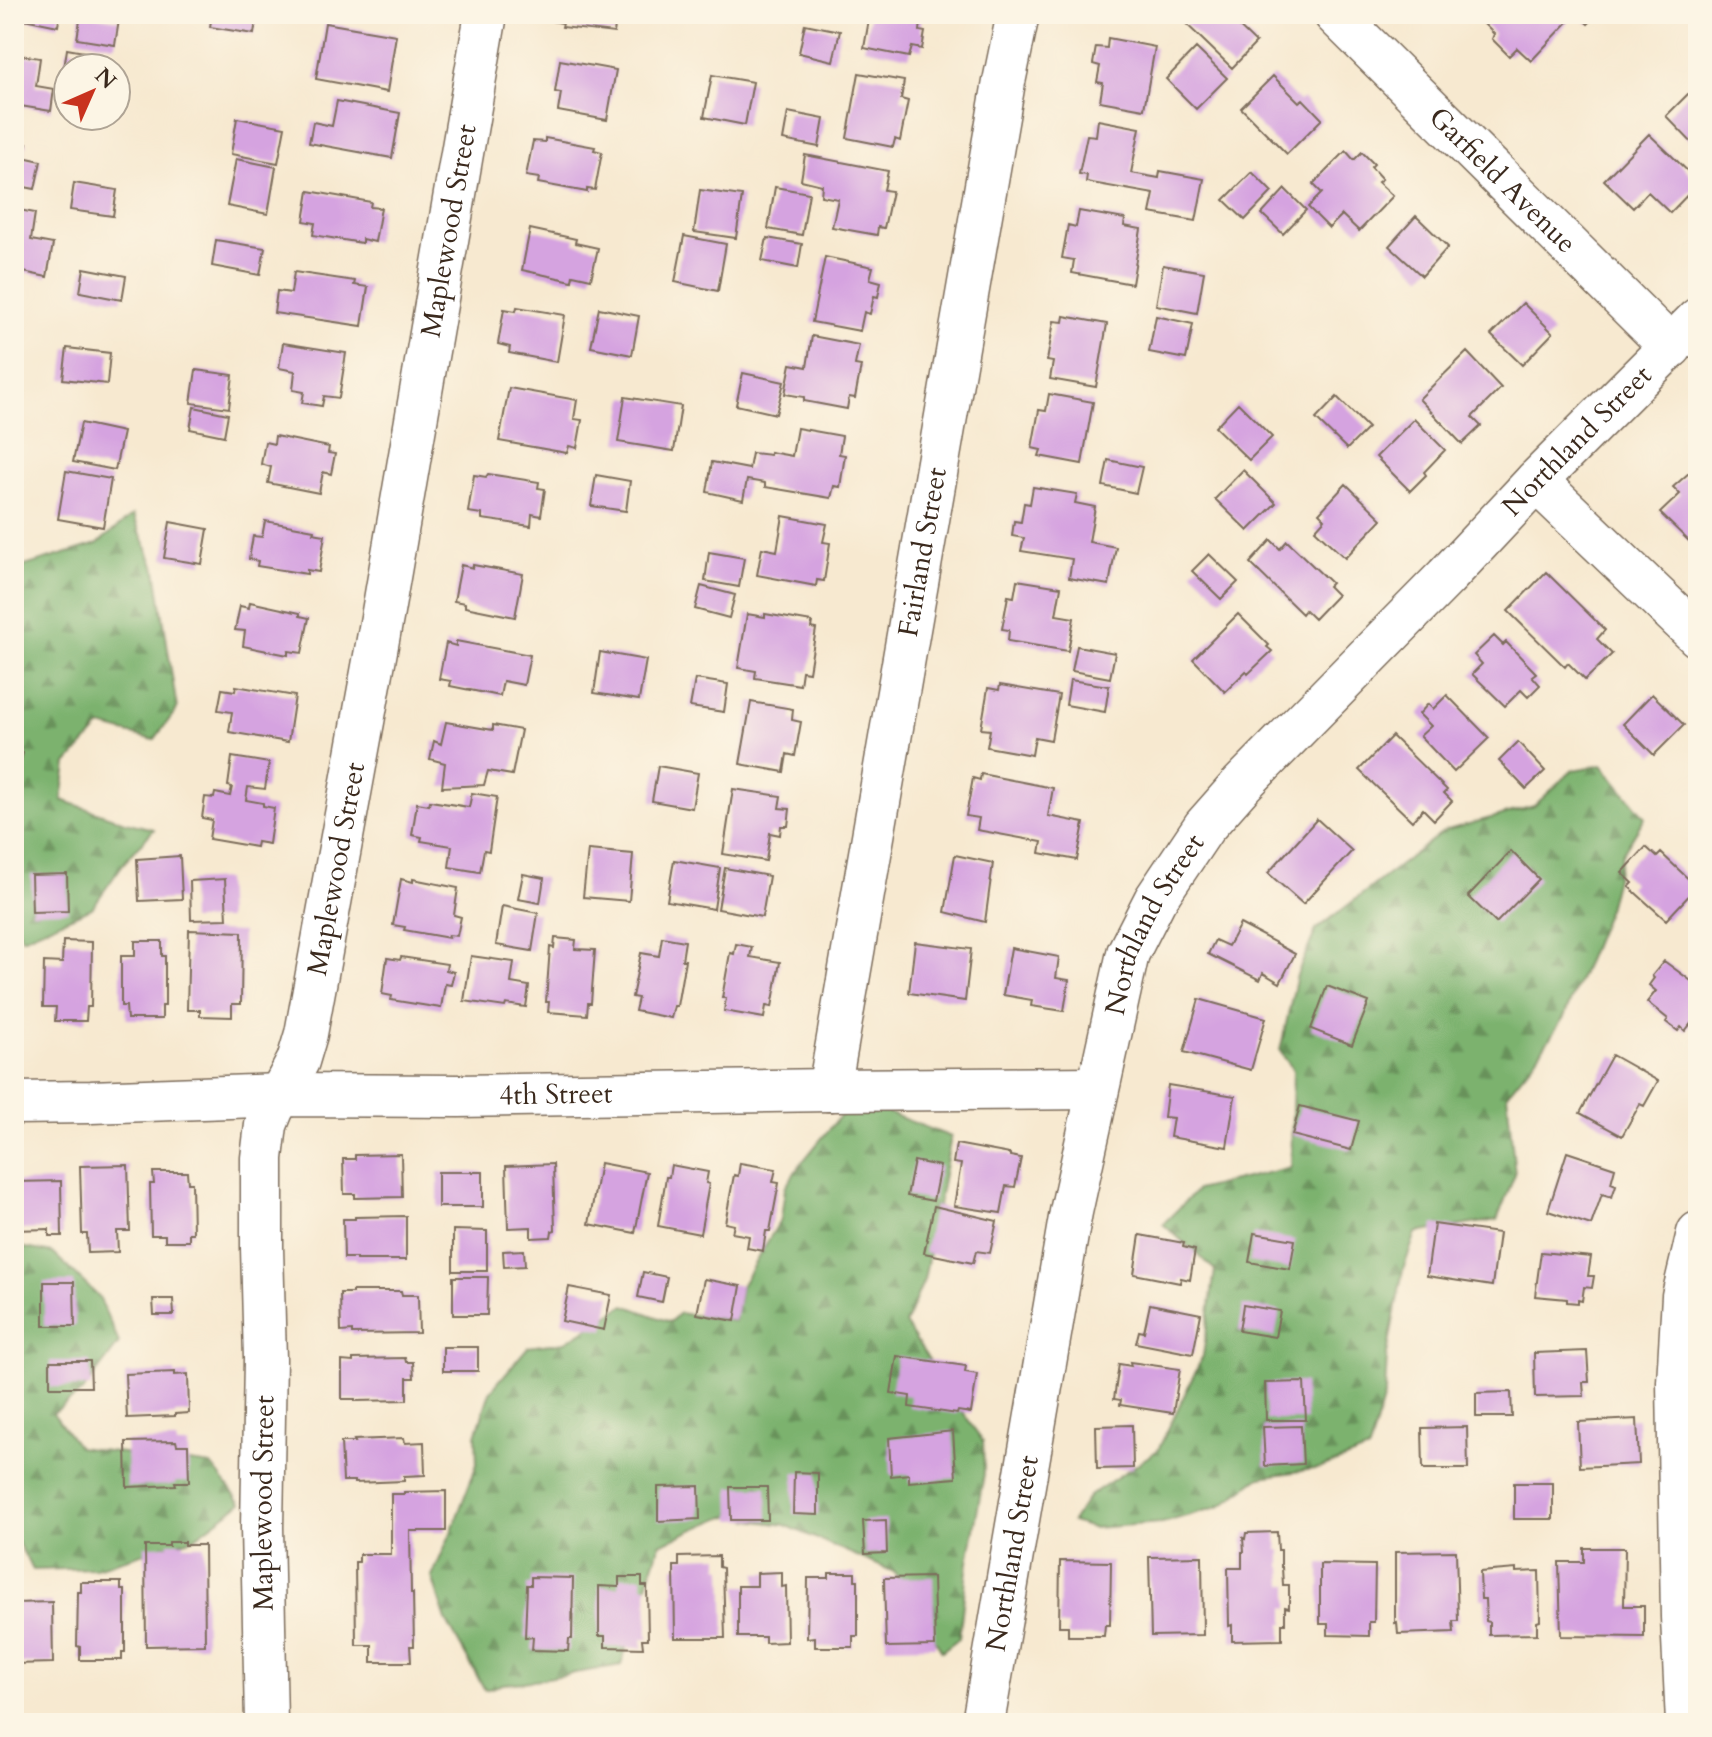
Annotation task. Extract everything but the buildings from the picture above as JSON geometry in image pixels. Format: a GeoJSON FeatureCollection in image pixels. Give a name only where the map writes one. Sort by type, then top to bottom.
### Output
{"type":"FeatureCollection","features":[{"type":"Feature","properties":{"kind":"street","name":"Maplewood Street"},"geometry":{"type":"LineString","coordinates":[[266,1723],[262,1527],[265,1359],[262,1158],[266,1125],[298,1061],[309,1019],[486,14]]}},
{"type":"Feature","properties":{"kind":"street","name":"Fairland Street"},"geometry":{"type":"LineString","coordinates":[[829,1090],[987,176],[1018,14]]}},
{"type":"Feature","properties":{"kind":"street","name":"Garfield Avenue"},"geometry":{"type":"LineString","coordinates":[[1335,14],[1684,333]]}},
{"type":"Feature","properties":{"kind":"street","name":"Northland Street"},"geometry":{"type":"LineString","coordinates":[[983,1723],[1071,1212],[1128,953],[1155,900],[1204,827],[1242,784],[1684,333]]}},
{"type":"Feature","properties":{"kind":"street"},"geometry":{"type":"LineString","coordinates":[[1536,481],[1698,636]]}},
{"type":"Feature","properties":{"kind":"street","name":"4th Street"},"geometry":{"type":"LineString","coordinates":[[14,1103],[282,1095],[459,1096],[1097,1088]]}},
{"type":"Feature","properties":{"kind":"street"},"geometry":{"type":"LineString","coordinates":[[1687,1723],[1678,1382],[1683,1296],[1698,1233]]}},
{"type":"Feature","properties":{"kind":"green space"},"geometry":{"type":"Polygon","coordinates":[[[133,515],[156,570],[177,709],[154,740],[101,726],[67,764],[62,800],[154,829],[123,864],[92,908],[22,938],[14,922],[14,575],[18,568],[97,544],[133,515]]]}},
{"type":"Feature","properties":{"kind":"green space"},"geometry":{"type":"Polygon","coordinates":[[[1602,765],[1645,817],[1622,854],[1608,909],[1564,1017],[1507,1094],[1515,1174],[1497,1220],[1416,1233],[1403,1270],[1387,1354],[1385,1393],[1369,1450],[1321,1468],[1260,1477],[1221,1506],[1162,1523],[1092,1528],[1072,1522],[1089,1496],[1158,1450],[1203,1356],[1215,1270],[1163,1224],[1197,1190],[1291,1167],[1293,1070],[1280,1051],[1297,975],[1316,930],[1444,831],[1534,806],[1573,770],[1602,765]]]}},
{"type":"Feature","properties":{"kind":"green space"},"geometry":{"type":"Polygon","coordinates":[[[844,1111],[886,1112],[951,1137],[924,1280],[905,1324],[983,1442],[984,1474],[968,1562],[959,1638],[942,1651],[894,1572],[785,1525],[725,1516],[660,1544],[621,1665],[503,1684],[485,1690],[446,1620],[432,1577],[477,1464],[476,1435],[490,1392],[528,1347],[565,1342],[625,1305],[670,1322],[679,1313],[735,1321],[741,1286],[781,1219],[785,1188],[844,1111]]]}},
{"type":"Feature","properties":{"kind":"green space"},"geometry":{"type":"Polygon","coordinates":[[[14,1246],[53,1253],[99,1297],[119,1343],[83,1391],[53,1413],[78,1447],[211,1465],[241,1503],[194,1538],[96,1568],[33,1570],[14,1536],[14,1246]]]}}]}
